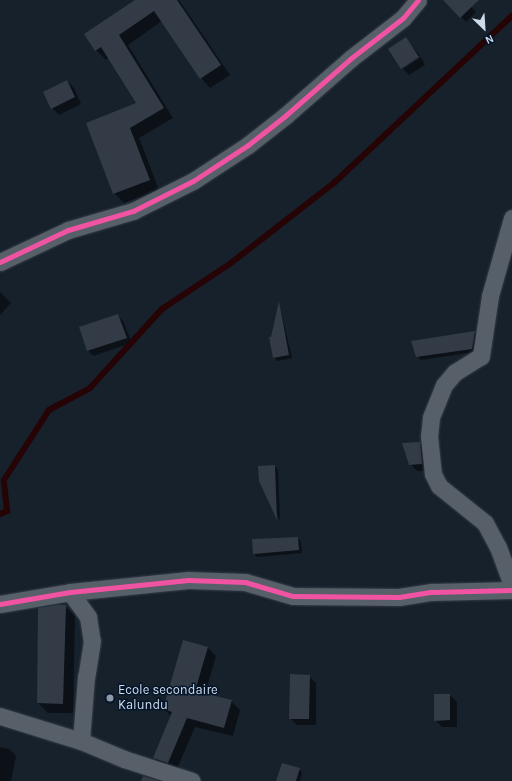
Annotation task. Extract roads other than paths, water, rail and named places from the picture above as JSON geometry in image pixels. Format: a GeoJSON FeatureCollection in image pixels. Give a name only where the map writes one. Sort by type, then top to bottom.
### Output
{"type":"FeatureCollection","features":[{"type":"Feature","properties":{"kind":"street"},"geometry":{"type":"LineString","coordinates":[[0,262],[68,230],[133,211],[193,181],[248,145],[285,116],[350,59],[403,18],[418,0]]}},
{"type":"Feature","properties":{"kind":"street"},"geometry":{"type":"LineString","coordinates":[[512,218],[490,296],[481,356],[455,372],[444,384],[431,418],[429,436],[433,474],[439,486],[485,523],[498,547],[512,585]]}},
{"type":"Feature","properties":{"kind":"street"},"geometry":{"type":"LineString","coordinates":[[0,604],[70,592],[188,580],[245,582],[293,596],[399,597],[432,592],[512,590]]}},
{"type":"Feature","properties":{"kind":"street"},"geometry":{"type":"LineString","coordinates":[[70,592],[88,617],[92,641],[86,677],[81,741]]}},
{"type":"Feature","properties":{"kind":"street"},"geometry":{"type":"LineString","coordinates":[[0,716],[81,741],[124,759],[192,781]]}},
{"type":"Feature","properties":{"kind":"waterway"},"geometry":{"type":"LineString","coordinates":[[0,514],[7,511],[4,480],[49,410],[90,388],[162,309],[231,263],[335,182],[512,16]]}},
{"type":"Feature","properties":{"kind":"place","name":"Ecole secondaire Kalundu"},"geometry":{"type":"Point","coordinates":[110,698]}}]}
